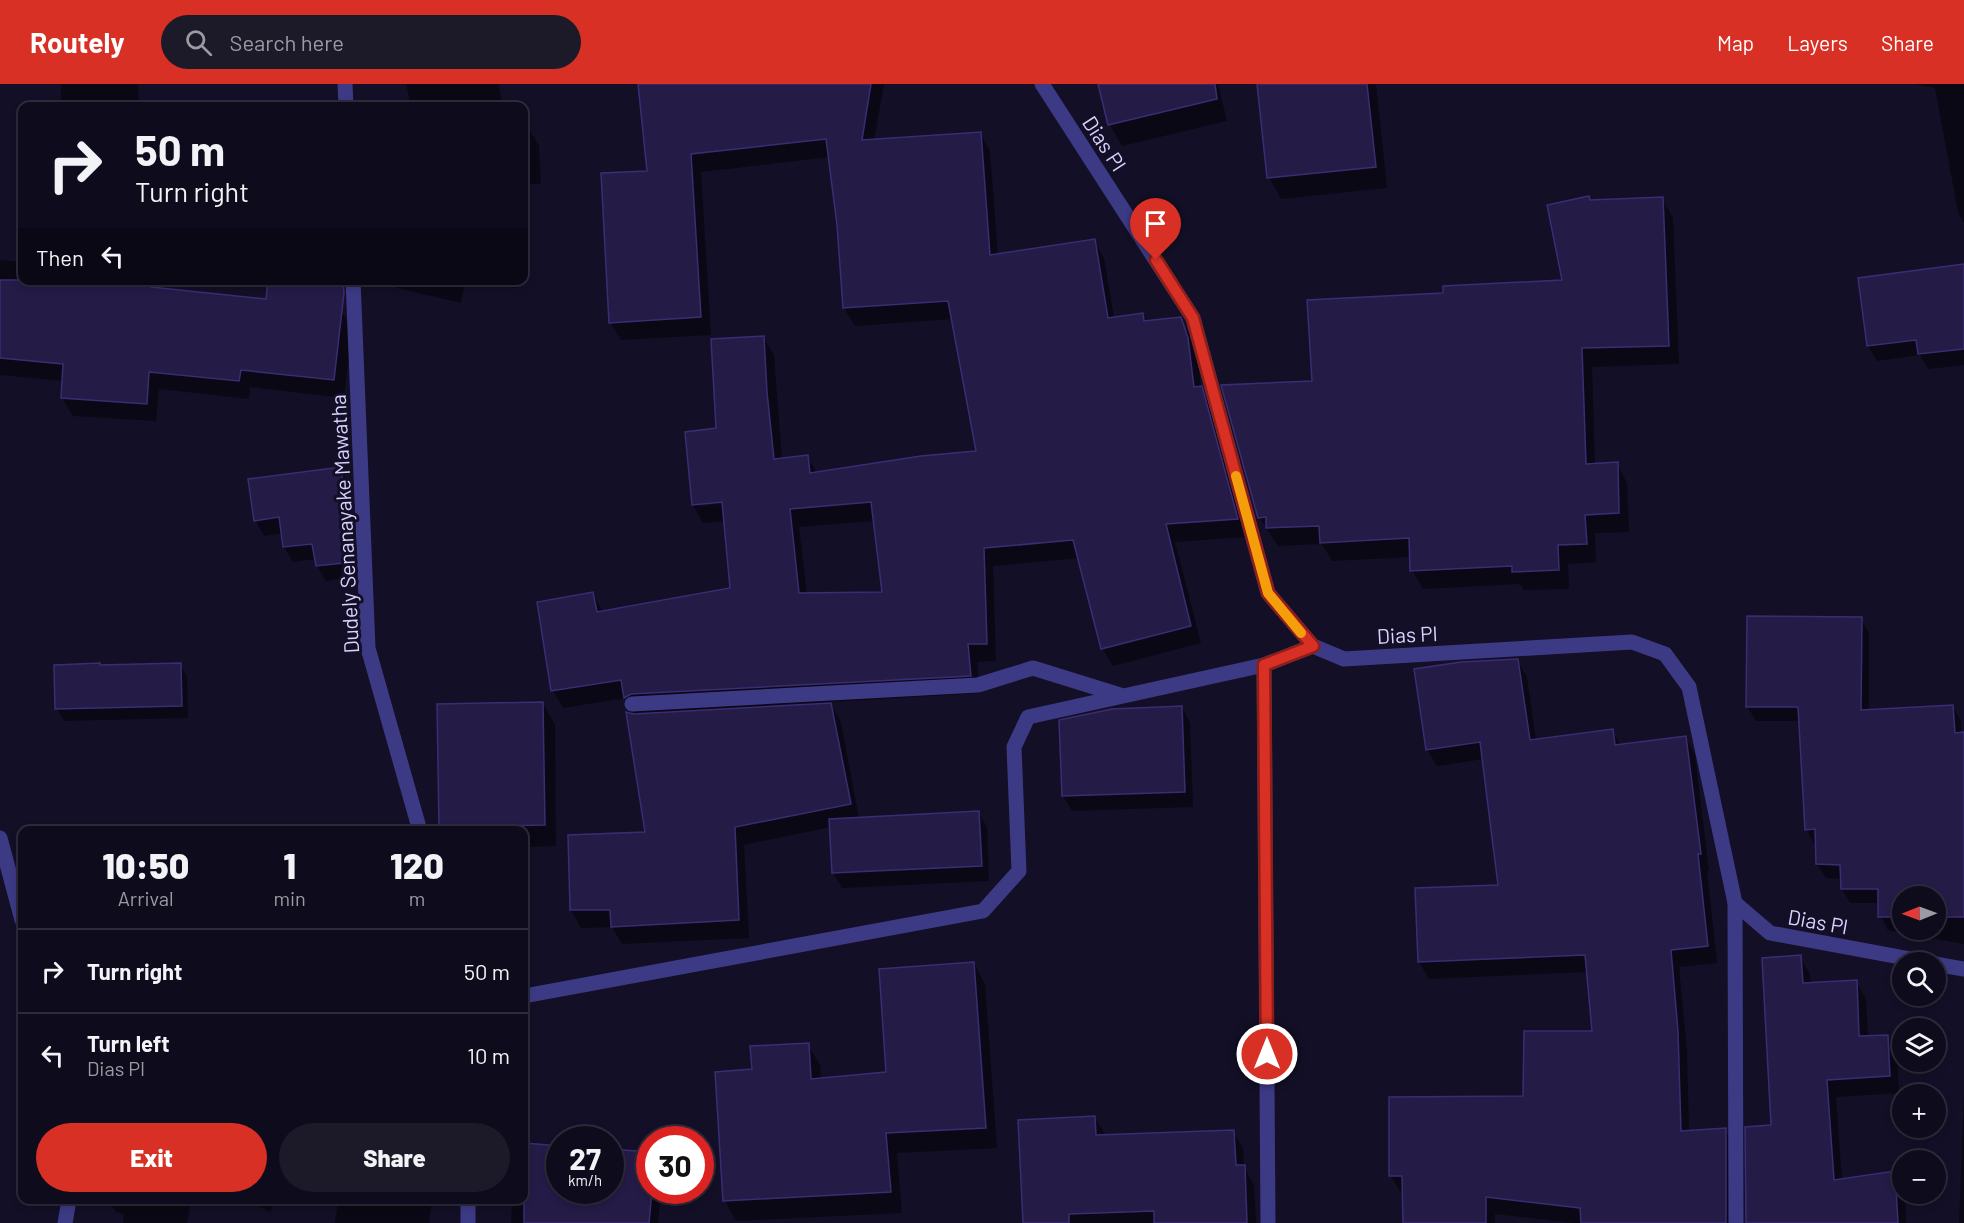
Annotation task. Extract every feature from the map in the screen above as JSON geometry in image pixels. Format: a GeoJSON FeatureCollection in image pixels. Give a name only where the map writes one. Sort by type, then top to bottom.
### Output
{"type":"FeatureCollection","features":[{"type":"Feature","properties":{"kind":"street"},"geometry":{"type":"LineString","coordinates":[[345,84],[346,102]]}},
{"type":"Feature","properties":{"kind":"street","name":"Dias Pl"},"geometry":{"type":"LineString","coordinates":[[1042,84],[1193,318],[1268,593],[1313,646],[1344,658],[1632,642],[1665,654],[1689,687],[1735,903],[1770,933],[1892,955]]}},
{"type":"Feature","properties":{"kind":"street","name":"Dudely Senanayake Mawatha"},"geometry":{"type":"LineString","coordinates":[[353,285],[368,648],[419,826]]}},
{"type":"Feature","properties":{"kind":"street"},"geometry":{"type":"LineString","coordinates":[[528,995],[983,911],[1019,871],[1014,747],[1028,717],[1264,665],[1313,646]]}},
{"type":"Feature","properties":{"kind":"street"},"geometry":{"type":"LineString","coordinates":[[1264,665],[1268,1223]]}},
{"type":"Feature","properties":{"kind":"street"},"geometry":{"type":"LineString","coordinates":[[632,704],[978,685],[1032,668],[1122,696]]}},
{"type":"Feature","properties":{"kind":"street"},"geometry":{"type":"LineString","coordinates":[[0,838],[18,905]]}},
{"type":"Feature","properties":{"kind":"street"},"geometry":{"type":"LineString","coordinates":[[1735,903],[1736,1223]]}},
{"type":"Feature","properties":{"kind":"street","name":"Dias Pl"},"geometry":{"type":"LineString","coordinates":[[1946,966],[1964,969]]}},
{"type":"Feature","properties":{"kind":"street"},"geometry":{"type":"LineString","coordinates":[[65,1223],[68,1204]]}},
{"type":"Feature","properties":{"kind":"street"},"geometry":{"type":"LineString","coordinates":[[468,1204],[468,1223]]}},
{"type":"Feature","properties":{"kind":"building"},"geometry":{"type":"Polygon","coordinates":[[[638,84],[871,84],[862,140],[981,132],[990,255],[1095,239],[1108,318],[1143,313],[1144,321],[1181,317],[1188,338],[1194,387],[1202,386],[1238,519],[1166,524],[1191,626],[1101,649],[1073,540],[984,548],[987,644],[968,644],[971,676],[631,694],[624,698],[621,680],[551,691],[537,602],[593,592],[597,612],[730,588],[722,502],[692,505],[685,432],[716,428],[711,339],[764,336],[774,459],[808,455],[810,473],[921,456],[976,451],[948,301],[843,308],[837,225],[826,139],[691,154],[701,317],[609,323],[601,173],[647,171],[638,84]],[[871,502],[790,509],[799,593],[882,592],[871,502]]]}},
{"type":"Feature","properties":{"kind":"building"},"geometry":{"type":"Polygon","coordinates":[[[1098,84],[1215,84],[1217,99],[1108,125],[1098,84]]]}},
{"type":"Feature","properties":{"kind":"building"},"geometry":{"type":"Polygon","coordinates":[[[1257,84],[1367,84],[1376,167],[1267,178],[1257,84]]]}},
{"type":"Feature","properties":{"kind":"building"},"geometry":{"type":"Polygon","coordinates":[[[1589,196],[1590,200],[1663,197],[1669,346],[1582,348],[1586,464],[1618,462],[1619,513],[1585,515],[1587,544],[1558,545],[1559,570],[1512,572],[1512,566],[1410,571],[1409,538],[1320,543],[1319,526],[1266,528],[1266,517],[1258,518],[1221,385],[1312,381],[1307,300],[1443,293],[1443,286],[1562,280],[1547,205],[1589,196]]]}},
{"type":"Feature","properties":{"kind":"building"},"geometry":{"type":"Polygon","coordinates":[[[1964,264],[1964,349],[1918,354],[1916,340],[1867,346],[1858,278],[1964,264]]]}},
{"type":"Feature","properties":{"kind":"building"},"geometry":{"type":"Polygon","coordinates":[[[0,280],[18,280],[18,285],[151,285],[151,287],[266,299],[267,285],[343,285],[334,380],[241,370],[239,381],[149,372],[147,404],[61,398],[63,364],[0,358],[0,280]]]}},
{"type":"Feature","properties":{"kind":"building"},"geometry":{"type":"Polygon","coordinates":[[[341,467],[353,562],[316,566],[312,544],[283,547],[279,517],[254,521],[248,479],[341,467]]]}},
{"type":"Feature","properties":{"kind":"building"},"geometry":{"type":"Polygon","coordinates":[[[1747,616],[1862,617],[1861,710],[1953,705],[1955,733],[1964,732],[1964,917],[1946,917],[1946,886],[1892,886],[1892,917],[1878,917],[1878,889],[1841,889],[1840,865],[1816,864],[1815,829],[1805,830],[1798,707],[1746,707],[1747,616]]]}},
{"type":"Feature","properties":{"kind":"building"},"geometry":{"type":"Polygon","coordinates":[[[1518,659],[1530,740],[1613,729],[1615,745],[1686,736],[1701,854],[1698,854],[1708,946],[1671,950],[1678,1031],[1681,1131],[1726,1128],[1726,1223],[1581,1223],[1580,1208],[1486,1197],[1486,1223],[1403,1223],[1402,1176],[1389,1176],[1389,1097],[1523,1096],[1524,1031],[1592,1031],[1585,955],[1418,962],[1415,888],[1498,885],[1480,742],[1426,750],[1414,669],[1461,662],[1518,659]]]}},
{"type":"Feature","properties":{"kind":"building"},"geometry":{"type":"Polygon","coordinates":[[[100,663],[100,665],[181,663],[182,706],[55,709],[54,665],[100,663]]]}},
{"type":"Feature","properties":{"kind":"building"},"geometry":{"type":"Polygon","coordinates":[[[543,702],[545,825],[439,826],[437,704],[543,702]]]}},
{"type":"Feature","properties":{"kind":"building"},"geometry":{"type":"Polygon","coordinates":[[[831,703],[851,804],[735,827],[739,920],[611,927],[610,910],[570,910],[568,835],[645,832],[626,712],[633,714],[831,703]]]}},
{"type":"Feature","properties":{"kind":"building"},"geometry":{"type":"Polygon","coordinates":[[[1182,706],[1185,792],[1062,796],[1059,720],[1112,709],[1182,706]]]}},
{"type":"Feature","properties":{"kind":"building"},"geometry":{"type":"Polygon","coordinates":[[[979,811],[982,866],[832,873],[829,819],[979,811]]]}},
{"type":"Feature","properties":{"kind":"building"},"geometry":{"type":"Polygon","coordinates":[[[1801,955],[1803,983],[1857,980],[1859,1036],[1888,1035],[1890,1076],[1827,1080],[1834,1180],[1892,1171],[1892,1204],[1897,1204],[1898,1223],[1746,1223],[1745,1127],[1771,1125],[1762,958],[1801,955]]]}},
{"type":"Feature","properties":{"kind":"building"},"geometry":{"type":"Polygon","coordinates":[[[974,962],[986,1128],[886,1133],[891,1192],[723,1201],[715,1072],[752,1069],[750,1046],[809,1043],[811,1079],[886,1072],[879,969],[974,962]]]}},
{"type":"Feature","properties":{"kind":"building"},"geometry":{"type":"Polygon","coordinates":[[[1095,1116],[1096,1135],[1234,1130],[1236,1165],[1245,1165],[1247,1223],[1154,1223],[1154,1211],[1069,1214],[1069,1223],[1023,1223],[1018,1120],[1095,1116]]]}},
{"type":"Feature","properties":{"kind":"building"},"geometry":{"type":"Polygon","coordinates":[[[528,1143],[546,1145],[546,1204],[624,1204],[624,1150],[636,1151],[636,1204],[651,1204],[649,1223],[524,1223],[524,1204],[528,1204],[528,1143]]]}},
{"type":"Feature","properties":{"kind":"slow traffic"},"geometry":{"type":"LineString","coordinates":[[1236,476],[1268,593],[1301,633]]}},
{"type":"Feature","properties":{"kind":"route"},"geometry":{"type":"LineString","coordinates":[[1156,260],[1193,318],[1268,593],[1313,646],[1264,665],[1267,1054]]}}]}
